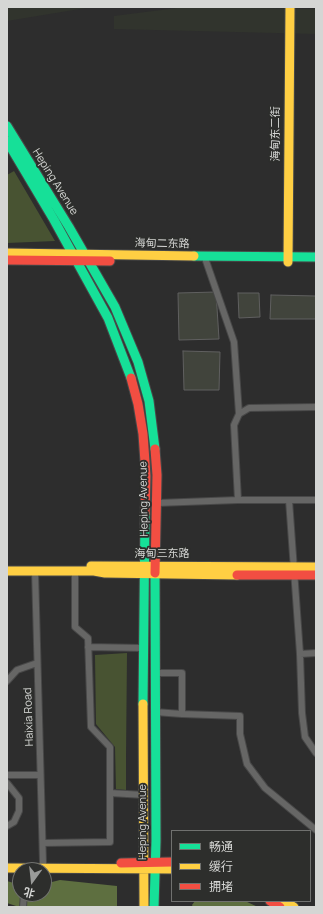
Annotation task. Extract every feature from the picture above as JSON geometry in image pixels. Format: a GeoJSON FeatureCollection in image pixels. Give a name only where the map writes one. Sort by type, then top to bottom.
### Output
{"type":"FeatureCollection","features":[{"type":"Feature","properties":{"kind":"main road","name":"海甸东二街"},"geometry":{"type":"LineString","coordinates":[[286,7],[286,259]]}},
{"type":"Feature","properties":{"kind":"main road","name":"海甸东二街"},"geometry":{"type":"LineString","coordinates":[[286,259],[290,7]]}},
{"type":"Feature","properties":{"kind":"main road","name":"Heping Avenue"},"geometry":{"type":"LineString","coordinates":[[7,126],[115,307],[138,362],[149,401],[153,425],[157,470],[156,570],[154,596],[154,907]]}},
{"type":"Feature","properties":{"kind":"main road","name":"Heping Avenue"},"geometry":{"type":"LineString","coordinates":[[7,141],[75,257],[113,329],[132,381],[138,404],[143,434],[146,476],[143,648],[144,907]]}},
{"type":"Feature","properties":{"kind":"main road","name":"海甸二东路"},"geometry":{"type":"LineString","coordinates":[[7,253],[75,257]]}},
{"type":"Feature","properties":{"kind":"main road","name":"海甸二东路"},"geometry":{"type":"LineString","coordinates":[[7,260],[148,256],[286,259],[316,262]]}},
{"type":"Feature","properties":{"kind":"main road","name":"海甸二东路"},"geometry":{"type":"LineString","coordinates":[[86,257],[206,261],[316,257]]}},
{"type":"Feature","properties":{"kind":"main road","name":"海甸三东路"},"geometry":{"type":"LineString","coordinates":[[7,567],[145,570]]}},
{"type":"Feature","properties":{"kind":"main road"},"geometry":{"type":"LineString","coordinates":[[294,571],[316,567]]}},
{"type":"Feature","properties":{"kind":"main road"},"geometry":{"type":"LineString","coordinates":[[7,571],[294,571],[316,575]]}},
{"type":"Feature","properties":{"kind":"main road"},"geometry":{"type":"LineString","coordinates":[[155,866],[171,862]]}},
{"type":"Feature","properties":{"kind":"main road"},"geometry":{"type":"LineString","coordinates":[[52,863],[144,866]]}},
{"type":"Feature","properties":{"kind":"main road"},"geometry":{"type":"LineString","coordinates":[[52,868],[155,866],[171,869]]}},
{"type":"Feature","properties":{"kind":"street"},"geometry":{"type":"LineString","coordinates":[[206,261],[234,342],[239,414],[234,424],[238,500]]}},
{"type":"Feature","properties":{"kind":"street"},"geometry":{"type":"LineString","coordinates":[[239,414],[249,408],[316,407]]}},
{"type":"Feature","properties":{"kind":"street"},"geometry":{"type":"LineString","coordinates":[[157,503],[238,500],[316,500]]}},
{"type":"Feature","properties":{"kind":"street"},"geometry":{"type":"LineString","coordinates":[[289,500],[300,654],[302,712],[305,737],[316,753]]}},
{"type":"Feature","properties":{"kind":"street","name":"Haixia Road"},"geometry":{"type":"LineString","coordinates":[[34,571],[43,862]]}},
{"type":"Feature","properties":{"kind":"street"},"geometry":{"type":"LineString","coordinates":[[43,843],[110,842],[110,748],[91,727],[88,638],[75,627],[75,571]]}},
{"type":"Feature","properties":{"kind":"street"},"geometry":{"type":"LineString","coordinates":[[88,647],[143,648]]}},
{"type":"Feature","properties":{"kind":"street"},"geometry":{"type":"LineString","coordinates":[[300,654],[316,653]]}},
{"type":"Feature","properties":{"kind":"street"},"geometry":{"type":"LineString","coordinates":[[7,681],[17,670],[37,663]]}},
{"type":"Feature","properties":{"kind":"street"},"geometry":{"type":"LineString","coordinates":[[155,673],[182,673],[182,714]]}},
{"type":"Feature","properties":{"kind":"street"},"geometry":{"type":"LineString","coordinates":[[155,712],[240,716],[240,734],[247,764],[265,788],[313,830]]}},
{"type":"Feature","properties":{"kind":"street"},"geometry":{"type":"LineString","coordinates":[[7,775],[40,775]]}},
{"type":"Feature","properties":{"kind":"street"},"geometry":{"type":"LineString","coordinates":[[7,783],[19,798],[19,811],[14,822],[7,826]]}},
{"type":"Feature","properties":{"kind":"street"},"geometry":{"type":"LineString","coordinates":[[110,793],[144,795]]}},
{"type":"Feature","properties":{"kind":"shaded area"},"geometry":{"type":"Polygon","coordinates":[[[7,7],[92,7],[7,21],[7,7]]]}},
{"type":"Feature","properties":{"kind":"shaded area"},"geometry":{"type":"Polygon","coordinates":[[[185,7],[316,9],[316,34],[114,29],[114,16],[185,7]]]}},
{"type":"Feature","properties":{"kind":"shaded area"},"geometry":{"type":"Polygon","coordinates":[[[14,171],[55,241],[7,243],[7,175],[14,171]]]}},
{"type":"Feature","properties":{"kind":"shaded area"},"geometry":{"type":"Polygon","coordinates":[[[127,653],[126,790],[116,789],[115,747],[96,724],[95,655],[127,653]]]}},
{"type":"Feature","properties":{"kind":"shaded area"},"geometry":{"type":"Polygon","coordinates":[[[60,880],[117,886],[117,907],[19,907],[7,903],[7,881],[12,883],[12,902],[52,902],[52,882],[60,880]]]}},
{"type":"Feature","properties":{"kind":"shaded area"},"geometry":{"type":"Polygon","coordinates":[[[194,902],[247,902],[258,907],[193,907],[192,905],[194,902]]]}},
{"type":"Feature","properties":{"kind":"building"},"geometry":{"type":"Polygon","coordinates":[[[216,292],[219,339],[179,340],[178,293],[216,292]]]}},
{"type":"Feature","properties":{"kind":"building"},"geometry":{"type":"Polygon","coordinates":[[[238,293],[259,293],[260,317],[239,318],[238,293]]]}},
{"type":"Feature","properties":{"kind":"building"},"geometry":{"type":"Polygon","coordinates":[[[271,295],[316,296],[316,319],[270,319],[271,295]]]}},
{"type":"Feature","properties":{"kind":"building"},"geometry":{"type":"Polygon","coordinates":[[[183,351],[220,352],[219,390],[184,390],[183,351]]]}},
{"type":"Feature","properties":{"kind":"traffic: fast"},"geometry":{"type":"LineString","coordinates":[[7,126],[69,227],[115,307],[138,362],[149,401],[155,449]]}},
{"type":"Feature","properties":{"kind":"traffic: fast"},"geometry":{"type":"LineString","coordinates":[[7,141],[54,220],[108,318],[131,378]]}},
{"type":"Feature","properties":{"kind":"traffic: fast"},"geometry":{"type":"LineString","coordinates":[[194,256],[316,257]]}},
{"type":"Feature","properties":{"kind":"traffic: fast"},"geometry":{"type":"LineString","coordinates":[[143,704],[145,514]]}},
{"type":"Feature","properties":{"kind":"traffic: fast"},"geometry":{"type":"LineString","coordinates":[[154,907],[156,841],[155,573]]}},
{"type":"Feature","properties":{"kind":"traffic: slow"},"geometry":{"type":"LineString","coordinates":[[288,262],[290,7]]}},
{"type":"Feature","properties":{"kind":"traffic: slow"},"geometry":{"type":"LineString","coordinates":[[7,253],[194,256]]}},
{"type":"Feature","properties":{"kind":"traffic: slow"},"geometry":{"type":"LineString","coordinates":[[91,566],[316,567]]}},
{"type":"Feature","properties":{"kind":"traffic: slow"},"geometry":{"type":"LineString","coordinates":[[7,571],[94,571],[105,573],[237,575]]}},
{"type":"Feature","properties":{"kind":"traffic: slow"},"geometry":{"type":"LineString","coordinates":[[143,704],[144,907]]}},
{"type":"Feature","properties":{"kind":"traffic: slow"},"geometry":{"type":"LineString","coordinates":[[7,868],[171,869]]}},
{"type":"Feature","properties":{"kind":"traffic: slow"},"geometry":{"type":"LineString","coordinates":[[286,902],[294,907]]}},
{"type":"Feature","properties":{"kind":"traffic: jam"},"geometry":{"type":"LineString","coordinates":[[7,260],[110,261]]}},
{"type":"Feature","properties":{"kind":"traffic: jam"},"geometry":{"type":"LineString","coordinates":[[131,378],[138,404],[143,434],[146,476],[145,514]]}},
{"type":"Feature","properties":{"kind":"traffic: jam"},"geometry":{"type":"LineString","coordinates":[[155,449],[157,475],[155,573]]}},
{"type":"Feature","properties":{"kind":"traffic: jam"},"geometry":{"type":"LineString","coordinates":[[237,575],[316,575]]}},
{"type":"Feature","properties":{"kind":"traffic: jam"},"geometry":{"type":"LineString","coordinates":[[121,863],[171,862]]}},
{"type":"Feature","properties":{"kind":"traffic: jam"},"geometry":{"type":"LineString","coordinates":[[272,902],[280,907]]}}]}
